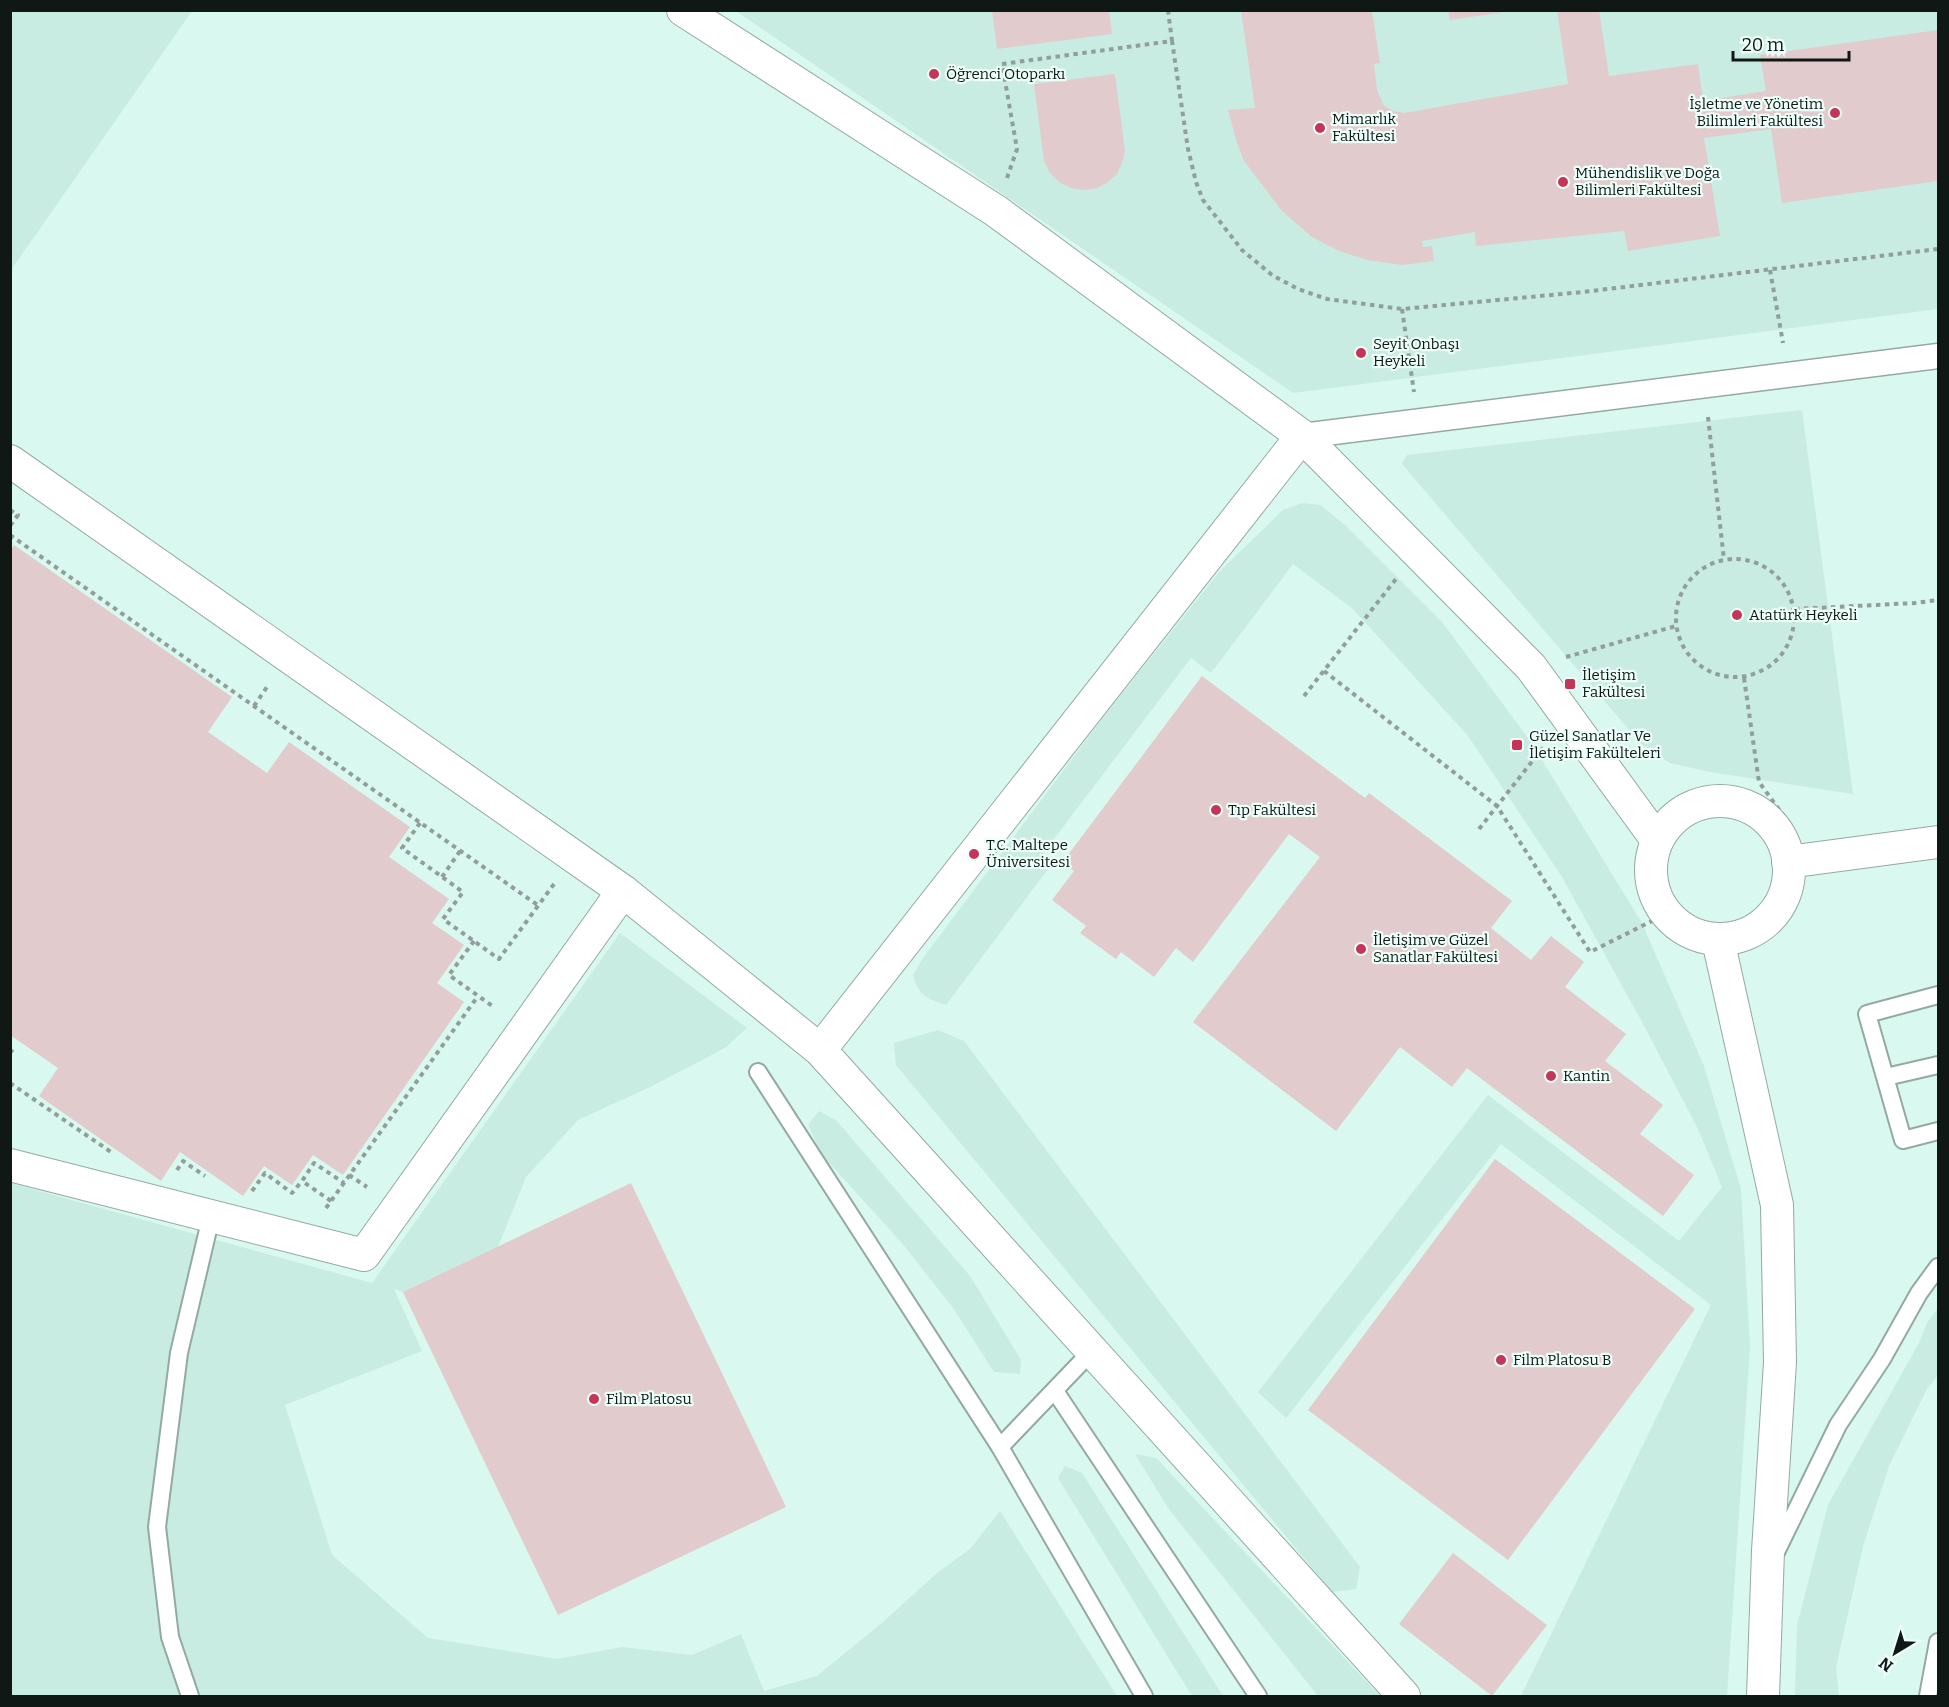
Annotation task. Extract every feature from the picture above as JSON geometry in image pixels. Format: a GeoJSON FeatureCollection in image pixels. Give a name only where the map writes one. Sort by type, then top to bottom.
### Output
{"type":"FeatureCollection","features":[{"type":"Feature","properties":{"kind":"street"},"geometry":{"type":"LineString","coordinates":[[683,10],[996,212],[1302,436],[1531,667],[1657,840]]}},
{"type":"Feature","properties":{"kind":"street"},"geometry":{"type":"LineString","coordinates":[[820,1050],[1302,436],[1938,356]]}},
{"type":"Feature","properties":{"kind":"street"},"geometry":{"type":"LineString","coordinates":[[10,461],[624,891],[820,1050],[1404,1696]]}},
{"type":"Feature","properties":{"kind":"street"},"geometry":{"type":"LineString","coordinates":[[1721,801],[1741,804],[1758,813],[1773,826],[1784,843],[1801,861],[1788,882],[1782,901],[1771,917],[1756,929],[1738,938],[1718,940],[1699,936],[1681,928],[1666,914],[1655,898],[1651,878],[1651,859],[1657,840],[1668,823],[1684,811],[1702,803],[1721,801]]}},
{"type":"Feature","properties":{"kind":"street"},"geometry":{"type":"LineString","coordinates":[[1801,861],[1938,842]]}},
{"type":"Feature","properties":{"kind":"street"},"geometry":{"type":"LineString","coordinates":[[10,1165],[364,1256],[624,891]]}},
{"type":"Feature","properties":{"kind":"street"},"geometry":{"type":"LineString","coordinates":[[1718,940],[1777,1205],[1780,1362],[1763,1696]]}},
{"type":"Feature","properties":{"kind":"lane"},"geometry":{"type":"LineString","coordinates":[[1938,995],[1867,1014],[1902,1140],[1938,1131]]}},
{"type":"Feature","properties":{"kind":"lane"},"geometry":{"type":"LineString","coordinates":[[1886,1077],[1938,1065]]}},
{"type":"Feature","properties":{"kind":"lane"},"geometry":{"type":"LineString","coordinates":[[758,1072],[1000,1446],[1144,1696]]}},
{"type":"Feature","properties":{"kind":"lane"},"geometry":{"type":"LineString","coordinates":[[190,1696],[170,1637],[157,1527],[179,1353],[212,1217]]}},
{"type":"Feature","properties":{"kind":"lane"},"geometry":{"type":"LineString","coordinates":[[1768,1571],[1838,1425],[1882,1359],[1919,1293],[1938,1267]]}},
{"type":"Feature","properties":{"kind":"lane"},"geometry":{"type":"LineString","coordinates":[[1000,1446],[1091,1352]]}},
{"type":"Feature","properties":{"kind":"lane"},"geometry":{"type":"LineString","coordinates":[[1055,1391],[1258,1696]]}},
{"type":"Feature","properties":{"kind":"lane"},"geometry":{"type":"LineString","coordinates":[[1929,1696],[1938,1642]]}},
{"type":"Feature","properties":{"kind":"path"},"geometry":{"type":"LineString","coordinates":[[1168,10],[1188,149],[1203,200],[1242,250],[1272,275],[1298,289],[1327,298],[1402,309],[1583,292],[1938,249]]}},
{"type":"Feature","properties":{"kind":"path"},"geometry":{"type":"LineString","coordinates":[[996,212],[1017,149],[1002,64],[1172,41]]}},
{"type":"Feature","properties":{"kind":"path"},"geometry":{"type":"LineString","coordinates":[[1770,270],[1789,376]]}},
{"type":"Feature","properties":{"kind":"path"},"geometry":{"type":"LineString","coordinates":[[1402,309],[1418,422]]}},
{"type":"Feature","properties":{"kind":"path"},"geometry":{"type":"LineString","coordinates":[[1704,386],[1724,560]]}},
{"type":"Feature","properties":{"kind":"path"},"geometry":{"type":"LineString","coordinates":[[10,510],[18,515],[10,526]]}},
{"type":"Feature","properties":{"kind":"path"},"geometry":{"type":"LineString","coordinates":[[10,535],[539,906]]}},
{"type":"Feature","properties":{"kind":"path"},"geometry":{"type":"LineString","coordinates":[[1304,696],[1417,553]]}},
{"type":"Feature","properties":{"kind":"path"},"geometry":{"type":"LineString","coordinates":[[1743,559],[1761,564],[1777,576],[1788,591],[1794,609],[1794,628],[1788,646],[1777,661],[1762,672],[1744,678],[1725,677],[1707,671],[1692,660],[1681,644],[1676,626],[1676,609],[1682,591],[1692,577],[1707,566],[1724,560],[1743,559]]}},
{"type":"Feature","properties":{"kind":"path"},"geometry":{"type":"LineString","coordinates":[[1794,609],[1938,600]]}},
{"type":"Feature","properties":{"kind":"path"},"geometry":{"type":"LineString","coordinates":[[1531,667],[1676,626]]}},
{"type":"Feature","properties":{"kind":"path"},"geometry":{"type":"LineString","coordinates":[[1324,671],[1497,806],[1590,952],[1666,914]]}},
{"type":"Feature","properties":{"kind":"path"},"geometry":{"type":"LineString","coordinates":[[1744,678],[1759,782],[1801,861]]}},
{"type":"Feature","properties":{"kind":"path"},"geometry":{"type":"LineString","coordinates":[[1479,829],[1567,717]]}},
{"type":"Feature","properties":{"kind":"path"},"geometry":{"type":"LineString","coordinates":[[420,823],[402,848],[463,892],[443,919],[499,959],[554,884],[604,919]]}},
{"type":"Feature","properties":{"kind":"path"},"geometry":{"type":"LineString","coordinates":[[442,877],[460,851]]}},
{"type":"Feature","properties":{"kind":"path"},"geometry":{"type":"LineString","coordinates":[[474,941],[449,975],[524,1030]]}},
{"type":"Feature","properties":{"kind":"path"},"geometry":{"type":"LineString","coordinates":[[303,1240],[478,996]]}},
{"type":"Feature","properties":{"kind":"path"},"geometry":{"type":"LineString","coordinates":[[10,1053],[15,1047]]}},
{"type":"Feature","properties":{"kind":"path"},"geometry":{"type":"LineString","coordinates":[[10,1083],[116,1155]]}},
{"type":"Feature","properties":{"kind":"path"},"geometry":{"type":"LineString","coordinates":[[331,1201],[302,1181],[314,1163],[344,1183]]}},
{"type":"Feature","properties":{"kind":"shaded area"},"geometry":{"type":"Polygon","coordinates":[[[10,11],[192,11],[11,270],[10,11]]]}},
{"type":"Feature","properties":{"kind":"shaded area","name":"T.C. Maltepe Üniversitesi"},"geometry":{"type":"Polygon","coordinates":[[[11,11],[1938,11],[1938,1696],[11,1696],[11,11]]]}},
{"type":"Feature","properties":{"kind":"shaded area"},"geometry":{"type":"Polygon","coordinates":[[[736,11],[1938,11],[1938,309],[1293,393],[736,11]]]}},
{"type":"Feature","properties":{"kind":"shaded area"},"geometry":{"type":"Polygon","coordinates":[[[1802,410],[1853,794],[1710,772],[1670,763],[1642,745],[1402,464],[1407,455],[1802,410]]]}},
{"type":"Feature","properties":{"kind":"shaded area"},"geometry":{"type":"Polygon","coordinates":[[[1302,503],[1320,505],[1345,525],[1442,622],[1531,742],[1642,923],[1704,1066],[1741,1189],[1750,1347],[1727,1696],[1521,1696],[1711,1305],[1501,1144],[1286,1418],[1258,1392],[1488,1095],[1679,1241],[1722,1187],[1697,1127],[1562,877],[1468,736],[1353,609],[1293,564],[1211,673],[1191,658],[1038,860],[1048,869],[946,1005],[924,995],[915,982],[913,975],[923,958],[1105,715],[1220,571],[1283,510],[1302,503]]]}},
{"type":"Feature","properties":{"kind":"shaded area"},"geometry":{"type":"Polygon","coordinates":[[[620,933],[747,1028],[725,1048],[650,1087],[578,1120],[526,1177],[498,1247],[403,1292],[394,1289],[422,1351],[285,1405],[332,1555],[428,1638],[557,1659],[622,1647],[692,1655],[741,1634],[764,1691],[817,1676],[883,1622],[937,1573],[970,1549],[1000,1511],[1117,1696],[11,1696],[10,1183],[372,1283],[620,933]]]}},
{"type":"Feature","properties":{"kind":"shaded area"},"geometry":{"type":"Polygon","coordinates":[[[938,1030],[964,1041],[1360,1567],[1356,1589],[1332,1592],[896,1065],[894,1043],[938,1030]]]}},
{"type":"Feature","properties":{"kind":"shaded area"},"geometry":{"type":"Polygon","coordinates":[[[819,1111],[836,1120],[970,1276],[1021,1360],[1020,1374],[994,1372],[953,1308],[902,1243],[822,1155],[808,1125],[819,1111]]]}},
{"type":"Feature","properties":{"kind":"shaded area"},"geometry":{"type":"Polygon","coordinates":[[[1938,1308],[1938,1375],[1927,1389],[1889,1466],[1863,1546],[1836,1667],[1839,1696],[1795,1696],[1797,1625],[1828,1505],[1919,1343],[1927,1323],[1938,1308]]]}},
{"type":"Feature","properties":{"kind":"shaded area"},"geometry":{"type":"Polygon","coordinates":[[[1135,1454],[1156,1458],[1380,1696],[1318,1696],[1168,1508],[1135,1454]]]}},
{"type":"Feature","properties":{"kind":"shaded area"},"geometry":{"type":"Polygon","coordinates":[[[1065,1466],[1082,1473],[1223,1696],[1192,1696],[1058,1478],[1065,1466]]]}},
{"type":"Feature","properties":{"kind":"building"},"geometry":{"type":"Polygon","coordinates":[[[992,10],[1109,10],[1112,34],[997,49],[992,10]]]}},
{"type":"Feature","properties":{"kind":"building"},"geometry":{"type":"Polygon","coordinates":[[[1241,10],[1372,10],[1380,63],[1374,64],[1377,90],[1384,106],[1404,113],[1568,84],[1557,10],[1599,10],[1609,76],[1698,64],[1703,101],[1766,91],[1760,55],[1938,30],[1938,181],[1782,203],[1771,129],[1704,138],[1720,236],[1628,251],[1624,231],[1476,246],[1475,232],[1422,241],[1423,247],[1432,246],[1434,261],[1402,265],[1367,260],[1339,251],[1312,237],[1282,211],[1244,161],[1228,110],[1255,108],[1241,10]]]}},
{"type":"Feature","properties":{"kind":"building"},"geometry":{"type":"Polygon","coordinates":[[[1448,10],[1504,10],[1504,12],[1450,20],[1448,10]]]}},
{"type":"Feature","properties":{"kind":"building"},"geometry":{"type":"Polygon","coordinates":[[[1115,74],[1125,151],[1122,163],[1117,174],[1097,188],[1085,190],[1071,188],[1059,182],[1050,173],[1044,161],[1034,84],[1115,74]]]}},
{"type":"Feature","properties":{"kind":"building"},"geometry":{"type":"Polygon","coordinates":[[[14,545],[232,697],[208,732],[267,773],[289,742],[410,827],[389,857],[449,899],[432,923],[464,945],[437,983],[464,1002],[343,1175],[313,1155],[292,1185],[264,1166],[243,1196],[180,1152],[161,1181],[39,1096],[58,1068],[10,1035],[10,551],[14,545]]]}},
{"type":"Feature","properties":{"kind":"building"},"geometry":{"type":"Polygon","coordinates":[[[1202,676],[1365,798],[1369,793],[1512,901],[1491,928],[1531,960],[1551,936],[1584,962],[1565,987],[1626,1034],[1605,1061],[1663,1105],[1640,1134],[1694,1175],[1663,1216],[1467,1068],[1452,1087],[1400,1047],[1336,1131],[1193,1022],[1320,857],[1289,834],[1193,962],[1176,948],[1154,977],[1121,952],[1116,959],[1080,933],[1086,926],[1052,900],[1074,871],[1062,863],[1202,676]]]}},
{"type":"Feature","properties":{"kind":"building","name":"Film Platosu B"},"geometry":{"type":"Polygon","coordinates":[[[1495,1159],[1695,1309],[1508,1560],[1308,1410],[1495,1159]]]}},
{"type":"Feature","properties":{"kind":"building","name":"Film Platosu"},"geometry":{"type":"Polygon","coordinates":[[[631,1183],[786,1507],[558,1615],[403,1292],[631,1183]]]}},
{"type":"Feature","properties":{"kind":"building"},"geometry":{"type":"Polygon","coordinates":[[[1453,1553],[1547,1625],[1492,1696],[1399,1624],[1453,1553]]]}},
{"type":"Feature","properties":{"kind":"place","name":"Öğrenci Otoparkı"},"geometry":{"type":"Point","coordinates":[934,74]}},
{"type":"Feature","properties":{"kind":"place","name":"İşletme ve Yönetim Bilimleri Fakültesi"},"geometry":{"type":"Point","coordinates":[1835,113]}},
{"type":"Feature","properties":{"kind":"place","name":"Mimarlık Fakültesi"},"geometry":{"type":"Point","coordinates":[1320,128]}},
{"type":"Feature","properties":{"kind":"place","name":"Mühendislik ve Doğa Bilimleri Fakültesi"},"geometry":{"type":"Point","coordinates":[1563,182]}},
{"type":"Feature","properties":{"kind":"place","name":"Seyit Onbaşı Heykeli"},"geometry":{"type":"Point","coordinates":[1361,353]}},
{"type":"Feature","properties":{"kind":"place","name":"Atatürk Heykeli"},"geometry":{"type":"Point","coordinates":[1737,615]}},
{"type":"Feature","properties":{"kind":"place","name":"İletişim Fakültesi"},"geometry":{"type":"Point","coordinates":[1570,684]}},
{"type":"Feature","properties":{"kind":"place","name":"Güzel Sanatlar Ve İletişim Fakülteleri"},"geometry":{"type":"Point","coordinates":[1517,745]}},
{"type":"Feature","properties":{"kind":"place","name":"Tıp Fakültesi"},"geometry":{"type":"Point","coordinates":[1216,810]}},
{"type":"Feature","properties":{"kind":"place","name":"T.C. Maltepe Üniversitesi"},"geometry":{"type":"Point","coordinates":[974,854]}},
{"type":"Feature","properties":{"kind":"place","name":"İletişim ve Güzel Sanatlar Fakültesi"},"geometry":{"type":"Point","coordinates":[1361,949]}},
{"type":"Feature","properties":{"kind":"place","name":"Kantin"},"geometry":{"type":"Point","coordinates":[1551,1076]}},
{"type":"Feature","properties":{"kind":"place","name":"Film Platosu B"},"geometry":{"type":"Point","coordinates":[1501,1360]}},
{"type":"Feature","properties":{"kind":"place","name":"Film Platosu"},"geometry":{"type":"Point","coordinates":[594,1399]}}]}
